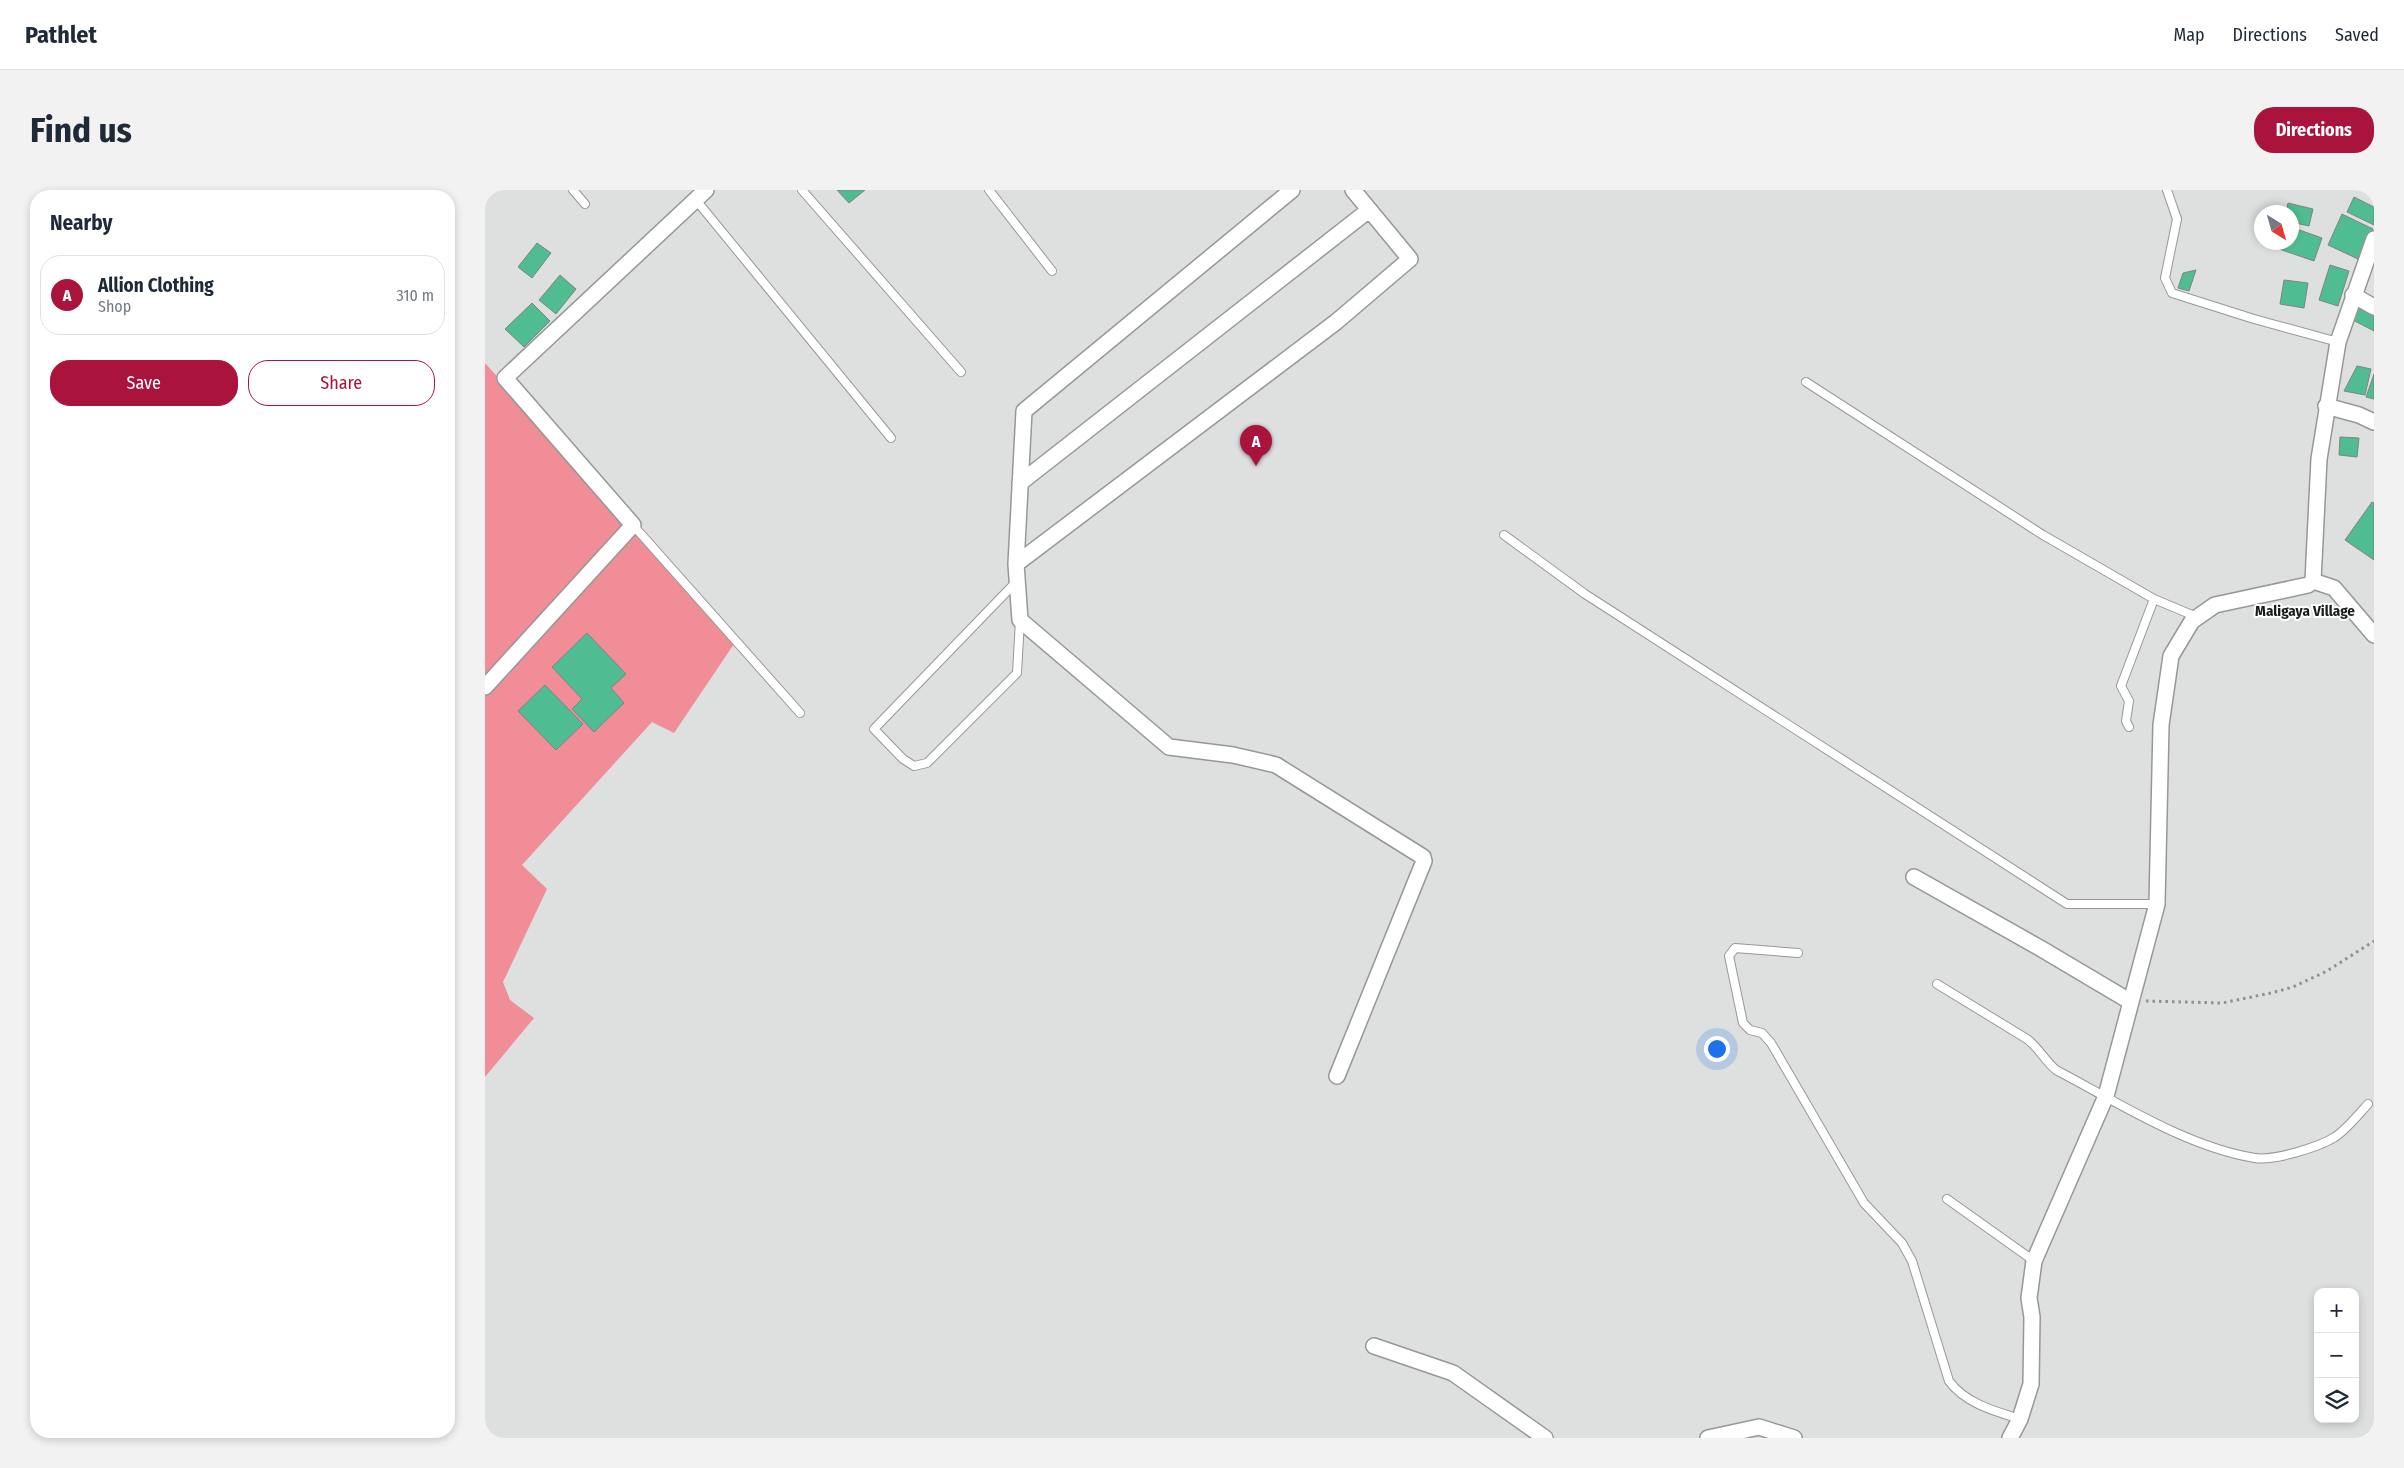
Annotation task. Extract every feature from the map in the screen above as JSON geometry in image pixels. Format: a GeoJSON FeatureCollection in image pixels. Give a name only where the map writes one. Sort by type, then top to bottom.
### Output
{"type":"FeatureCollection","features":[{"type":"Feature","properties":{"kind":"street"},"geometry":{"type":"LineString","coordinates":[[1292,190],[1024,412],[1016,564],[1020,620],[1169,747],[1233,755],[1275,765],[1423,857],[1424,861],[1337,1076]]}},
{"type":"Feature","properties":{"kind":"street"},"geometry":{"type":"LineString","coordinates":[[1016,564],[1328,328],[1410,259],[1353,190]]}},
{"type":"Feature","properties":{"kind":"street"},"geometry":{"type":"LineString","coordinates":[[485,687],[633,525],[505,378],[701,195]]}},
{"type":"Feature","properties":{"kind":"street"},"geometry":{"type":"LineString","coordinates":[[1020,483],[1369,210]]}},
{"type":"Feature","properties":{"kind":"street"},"geometry":{"type":"LineString","coordinates":[[2010,1438],[2020,1419],[2031,1384],[2032,1317],[2029,1298],[2034,1261],[2106,1096],[2157,904],[2161,725],[2171,656],[2191,621],[2215,605],[2309,585],[2313,581],[2319,459],[2338,342],[2374,238]]}},
{"type":"Feature","properties":{"kind":"street"},"geometry":{"type":"LineString","coordinates":[[2353,295],[2374,307]]}},
{"type":"Feature","properties":{"kind":"street"},"geometry":{"type":"LineString","coordinates":[[2327,406],[2359,415],[2374,422]]}},
{"type":"Feature","properties":{"kind":"street"},"geometry":{"type":"LineString","coordinates":[[2313,581],[2335,588],[2374,635]]}},
{"type":"Feature","properties":{"kind":"street"},"geometry":{"type":"LineString","coordinates":[[1914,877],[2131,1002]]}},
{"type":"Feature","properties":{"kind":"street"},"geometry":{"type":"LineString","coordinates":[[1374,1346],[1453,1373],[1545,1438]]}},
{"type":"Feature","properties":{"kind":"street"},"geometry":{"type":"LineString","coordinates":[[1708,1438],[1759,1427],[1794,1438]]}},
{"type":"Feature","properties":{"kind":"lane"},"geometry":{"type":"LineString","coordinates":[[573,190],[585,204]]}},
{"type":"Feature","properties":{"kind":"lane"},"geometry":{"type":"LineString","coordinates":[[802,190],[961,372]]}},
{"type":"Feature","properties":{"kind":"lane"},"geometry":{"type":"LineString","coordinates":[[989,190],[1052,271]]}},
{"type":"Feature","properties":{"kind":"lane"},"geometry":{"type":"LineString","coordinates":[[2167,190],[2177,219],[2165,278],[2172,293],[2254,319],[2338,342]]}},
{"type":"Feature","properties":{"kind":"lane"},"geometry":{"type":"LineString","coordinates":[[701,195],[891,438]]}},
{"type":"Feature","properties":{"kind":"lane"},"geometry":{"type":"LineString","coordinates":[[1806,382],[2035,530],[2154,599],[2197,617]]}},
{"type":"Feature","properties":{"kind":"lane"},"geometry":{"type":"LineString","coordinates":[[633,525],[800,713]]}},
{"type":"Feature","properties":{"kind":"lane"},"geometry":{"type":"LineString","coordinates":[[1504,535],[1585,594],[2067,904],[2157,904]]}},
{"type":"Feature","properties":{"kind":"lane"},"geometry":{"type":"LineString","coordinates":[[1017,580],[874,729],[903,759],[914,766],[927,763],[1017,673],[1020,620]]}},
{"type":"Feature","properties":{"kind":"lane"},"geometry":{"type":"LineString","coordinates":[[2129,727],[2126,720],[2129,701],[2121,686],[2154,599]]}},
{"type":"Feature","properties":{"kind":"lane"},"geometry":{"type":"LineString","coordinates":[[1798,953],[1735,948],[1729,956],[1743,1023],[1750,1030],[1762,1032],[1771,1043],[1864,1203],[1902,1243],[1913,1261],[1949,1380],[1957,1392],[1992,1411],[2020,1419]]}},
{"type":"Feature","properties":{"kind":"lane"},"geometry":{"type":"LineString","coordinates":[[1937,984],[2027,1039],[2036,1046],[2049,1065],[2056,1070],[2167,1128],[2206,1144],[2257,1159],[2303,1152],[2336,1136],[2368,1104]]}},
{"type":"Feature","properties":{"kind":"lane"},"geometry":{"type":"LineString","coordinates":[[1947,1199],[2034,1261]]}},
{"type":"Feature","properties":{"kind":"path"},"geometry":{"type":"LineString","coordinates":[[2131,1002],[2222,1003],[2271,993],[2293,987],[2327,971],[2374,941]]}},
{"type":"Feature","properties":{"kind":"shaded area"},"geometry":{"type":"Polygon","coordinates":[[[485,363],[736,641],[674,733],[652,722],[522,865],[547,889],[503,982],[510,1000],[534,1018],[485,1077],[485,363]]]}},
{"type":"Feature","properties":{"kind":"building"},"geometry":{"type":"Polygon","coordinates":[[[837,190],[865,190],[849,203],[837,190]]]}},
{"type":"Feature","properties":{"kind":"building"},"geometry":{"type":"Polygon","coordinates":[[[2354,197],[2374,207],[2374,225],[2347,212],[2354,197]]]}},
{"type":"Feature","properties":{"kind":"building"},"geometry":{"type":"Polygon","coordinates":[[[2299,206],[2313,209],[2309,226],[2299,224],[2299,206]]]}},
{"type":"Feature","properties":{"kind":"building"},"geometry":{"type":"Polygon","coordinates":[[[2342,214],[2373,229],[2358,259],[2328,245],[2342,214]]]}},
{"type":"Feature","properties":{"kind":"building"},"geometry":{"type":"Polygon","coordinates":[[[2299,230],[2322,238],[2314,261],[2282,250],[2299,250],[2299,230]]]}},
{"type":"Feature","properties":{"kind":"building"},"geometry":{"type":"Polygon","coordinates":[[[537,243],[551,253],[532,278],[518,267],[537,243]]]}},
{"type":"Feature","properties":{"kind":"building"},"geometry":{"type":"Polygon","coordinates":[[[2330,265],[2349,271],[2338,306],[2319,300],[2330,265]]]}},
{"type":"Feature","properties":{"kind":"building"},"geometry":{"type":"Polygon","coordinates":[[[2196,270],[2189,291],[2178,288],[2183,273],[2196,270]]]}},
{"type":"Feature","properties":{"kind":"building"},"geometry":{"type":"Polygon","coordinates":[[[560,275],[576,289],[556,314],[539,300],[560,275]]]}},
{"type":"Feature","properties":{"kind":"building"},"geometry":{"type":"Polygon","coordinates":[[[2284,280],[2308,283],[2304,308],[2280,304],[2284,280]]]}},
{"type":"Feature","properties":{"kind":"building"},"geometry":{"type":"Polygon","coordinates":[[[532,303],[550,321],[524,347],[505,329],[532,303]]]}},
{"type":"Feature","properties":{"kind":"building"},"geometry":{"type":"Polygon","coordinates":[[[2358,305],[2374,314],[2374,331],[2351,319],[2358,305]]]}},
{"type":"Feature","properties":{"kind":"building"},"geometry":{"type":"Polygon","coordinates":[[[2357,366],[2371,369],[2365,395],[2344,391],[2357,366]]]}},
{"type":"Feature","properties":{"kind":"building"},"geometry":{"type":"Polygon","coordinates":[[[2374,374],[2374,399],[2366,397],[2374,374]]]}},
{"type":"Feature","properties":{"kind":"building"},"geometry":{"type":"Polygon","coordinates":[[[2340,437],[2359,438],[2357,457],[2339,455],[2340,437]]]}},
{"type":"Feature","properties":{"kind":"building"},"geometry":{"type":"Polygon","coordinates":[[[2372,502],[2374,503],[2374,560],[2345,540],[2372,502]]]}},
{"type":"Feature","properties":{"kind":"building"},"geometry":{"type":"Polygon","coordinates":[[[587,633],[626,674],[611,688],[624,703],[594,732],[572,709],[582,699],[552,667],[587,633]]]}},
{"type":"Feature","properties":{"kind":"building"},"geometry":{"type":"Polygon","coordinates":[[[545,685],[583,724],[556,750],[518,711],[545,685]]]}},
{"type":"Feature","properties":{"kind":"place","name":"Allion Clothing"},"geometry":{"type":"Point","coordinates":[1256,466]}},
{"type":"Feature","properties":{"kind":"district","name":"Maligaya Village"},"geometry":{"type":"Point","coordinates":[2305,611]}}]}
